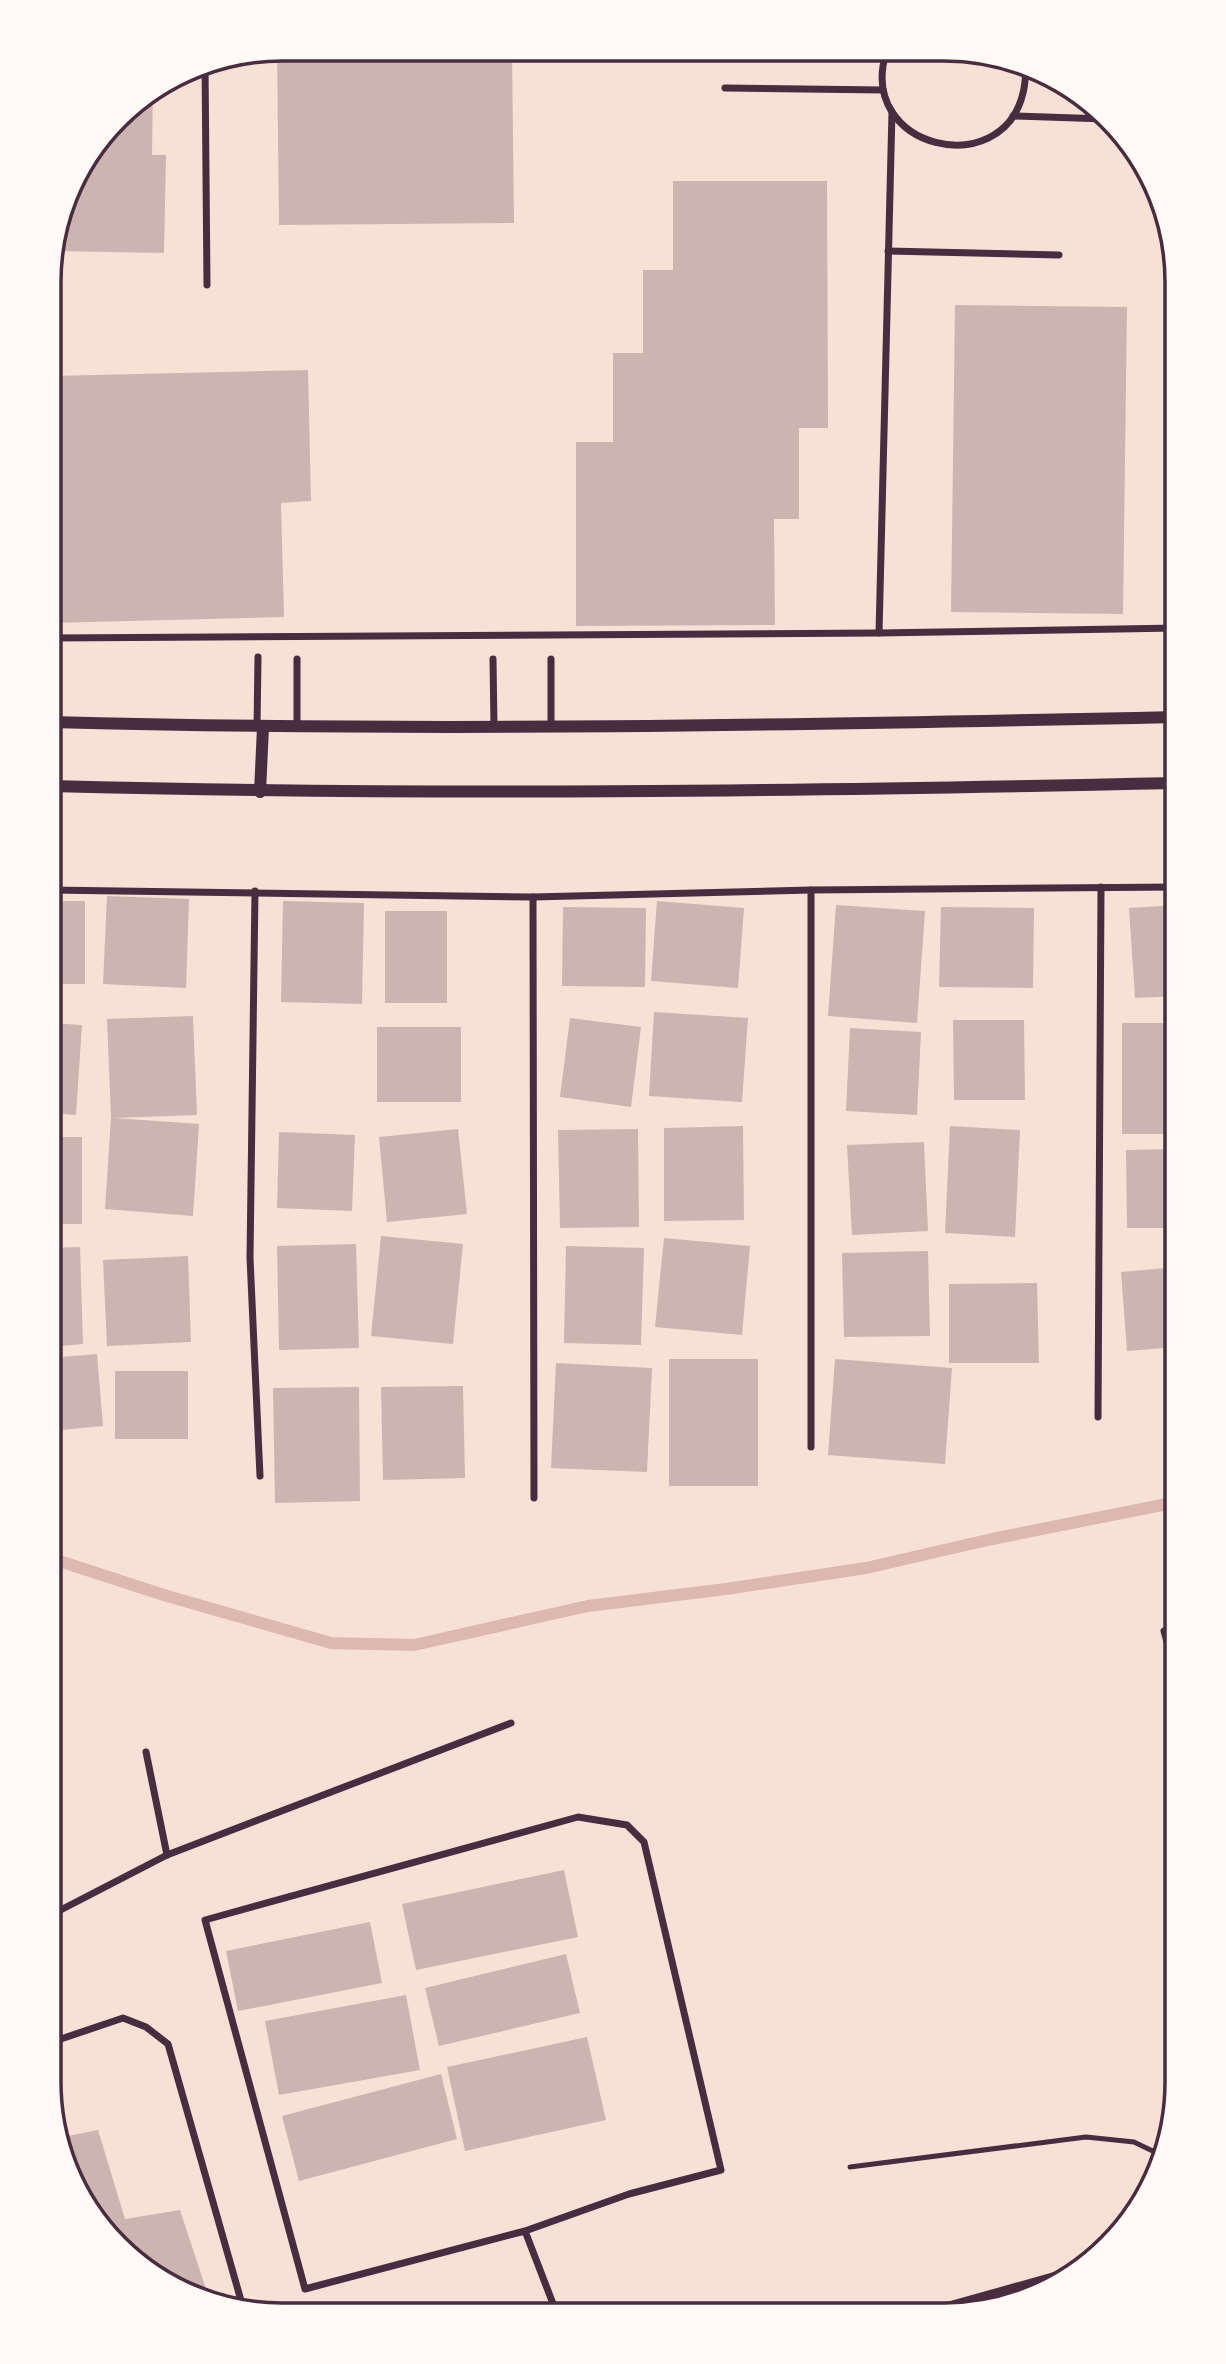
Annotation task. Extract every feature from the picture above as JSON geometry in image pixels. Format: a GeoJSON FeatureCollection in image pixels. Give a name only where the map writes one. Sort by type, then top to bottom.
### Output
{"type":"FeatureCollection","features":[{"type":"Feature","properties":{"kind":"street"},"geometry":{"type":"LineString","coordinates":[[884,61],[883,90],[892,112],[908,130],[928,141],[951,146],[975,144],[996,133],[1013,116],[1023,94],[1025,77]]}},
{"type":"Feature","properties":{"kind":"street"},"geometry":{"type":"LineString","coordinates":[[205,75],[207,285]]}},
{"type":"Feature","properties":{"kind":"street"},"geometry":{"type":"LineString","coordinates":[[726,88],[883,90]]}},
{"type":"Feature","properties":{"kind":"street"},"geometry":{"type":"LineString","coordinates":[[879,633],[892,112]]}},
{"type":"Feature","properties":{"kind":"street"},"geometry":{"type":"LineString","coordinates":[[1013,116],[1093,119]]}},
{"type":"Feature","properties":{"kind":"street"},"geometry":{"type":"LineString","coordinates":[[888,251],[1059,255]]}},
{"type":"Feature","properties":{"kind":"street"},"geometry":{"type":"LineString","coordinates":[[61,638],[879,633],[1165,628]]}},
{"type":"Feature","properties":{"kind":"street"},"geometry":{"type":"LineString","coordinates":[[258,657],[260,792]]}},
{"type":"Feature","properties":{"kind":"street"},"geometry":{"type":"LineString","coordinates":[[297,659],[297,727]]}},
{"type":"Feature","properties":{"kind":"street"},"geometry":{"type":"LineString","coordinates":[[493,659],[494,728]]}},
{"type":"Feature","properties":{"kind":"street"},"geometry":{"type":"LineString","coordinates":[[551,659],[551,728]]}},
{"type":"Feature","properties":{"kind":"street"},"geometry":{"type":"LineString","coordinates":[[61,722],[260,727],[551,728],[1165,717]]}},
{"type":"Feature","properties":{"kind":"street"},"geometry":{"type":"LineString","coordinates":[[61,786],[260,792],[552,793],[1165,783]]}},
{"type":"Feature","properties":{"kind":"street"},"geometry":{"type":"LineString","coordinates":[[1098,1417],[1101,887]]}},
{"type":"Feature","properties":{"kind":"street"},"geometry":{"type":"LineString","coordinates":[[61,890],[533,897],[811,890],[1165,887]]}},
{"type":"Feature","properties":{"kind":"street"},"geometry":{"type":"LineString","coordinates":[[811,890],[811,1447]]}},
{"type":"Feature","properties":{"kind":"street"},"geometry":{"type":"LineString","coordinates":[[255,891],[250,1258],[261,1476]]}},
{"type":"Feature","properties":{"kind":"street"},"geometry":{"type":"LineString","coordinates":[[533,897],[534,1498]]}},
{"type":"Feature","properties":{"kind":"street"},"geometry":{"type":"LineString","coordinates":[[61,1910],[167,1855],[511,1723]]}},
{"type":"Feature","properties":{"kind":"street"},"geometry":{"type":"LineString","coordinates":[[146,1752],[167,1855]]}},
{"type":"Feature","properties":{"kind":"street"},"geometry":{"type":"LineString","coordinates":[[578,1817],[627,1825],[643,1842],[722,2170],[629,2194],[525,2231],[305,2288],[205,1920],[578,1817]]}},
{"type":"Feature","properties":{"kind":"street"},"geometry":{"type":"LineString","coordinates":[[61,2039],[123,2018],[146,2027],[169,2044],[240,2298]]}},
{"type":"Feature","properties":{"kind":"street"},"geometry":{"type":"LineString","coordinates":[[525,2231],[553,2303]]}},
{"type":"Feature","properties":{"kind":"lane"},"geometry":{"type":"LineString","coordinates":[[850,2168],[1086,2137],[1134,2142],[1153,2151]]}},
{"type":"Feature","properties":{"kind":"building"},"geometry":{"type":"Polygon","coordinates":[[[277,61],[512,61],[514,223],[279,225],[277,61]]]}},
{"type":"Feature","properties":{"kind":"building"},"geometry":{"type":"Polygon","coordinates":[[[153,103],[152,155],[166,155],[164,253],[63,251],[78,197],[98,159],[116,136],[153,103]]]}},
{"type":"Feature","properties":{"kind":"building"},"geometry":{"type":"Polygon","coordinates":[[[673,181],[827,181],[828,428],[799,428],[799,519],[774,519],[775,625],[576,626],[576,442],[613,442],[613,353],[643,353],[643,270],[673,270],[673,181]]]}},
{"type":"Feature","properties":{"kind":"building"},"geometry":{"type":"Polygon","coordinates":[[[955,305],[1127,307],[1123,614],[951,612],[955,305]]]}},
{"type":"Feature","properties":{"kind":"building"},"geometry":{"type":"Polygon","coordinates":[[[308,370],[311,501],[281,503],[284,617],[61,623],[61,376],[308,370]]]}},
{"type":"Feature","properties":{"kind":"building"},"geometry":{"type":"Polygon","coordinates":[[[107,896],[189,899],[186,988],[103,984],[107,896]]]}},
{"type":"Feature","properties":{"kind":"building"},"geometry":{"type":"Polygon","coordinates":[[[61,901],[85,901],[85,984],[61,984],[61,901]]]}},
{"type":"Feature","properties":{"kind":"building"},"geometry":{"type":"Polygon","coordinates":[[[283,901],[364,903],[362,1004],[281,1002],[283,901]]]}},
{"type":"Feature","properties":{"kind":"building"},"geometry":{"type":"Polygon","coordinates":[[[657,901],[744,908],[738,988],[651,981],[657,901]]]}},
{"type":"Feature","properties":{"kind":"building"},"geometry":{"type":"Polygon","coordinates":[[[836,905],[925,911],[917,1023],[828,1016],[836,905]]]}},
{"type":"Feature","properties":{"kind":"building"},"geometry":{"type":"Polygon","coordinates":[[[1165,906],[1165,997],[1135,998],[1129,908],[1165,906]]]}},
{"type":"Feature","properties":{"kind":"building"},"geometry":{"type":"Polygon","coordinates":[[[563,907],[646,908],[645,987],[562,986],[563,907]]]}},
{"type":"Feature","properties":{"kind":"building"},"geometry":{"type":"Polygon","coordinates":[[[941,907],[1034,908],[1033,988],[939,987],[941,907]]]}},
{"type":"Feature","properties":{"kind":"building"},"geometry":{"type":"Polygon","coordinates":[[[385,911],[447,911],[447,1003],[385,1003],[385,911]]]}},
{"type":"Feature","properties":{"kind":"building"},"geometry":{"type":"Polygon","coordinates":[[[654,1012],[748,1018],[742,1102],[649,1096],[654,1012]]]}},
{"type":"Feature","properties":{"kind":"building"},"geometry":{"type":"Polygon","coordinates":[[[193,1016],[197,1115],[114,1118],[199,1124],[193,1216],[105,1209],[111,1118],[107,1019],[193,1016]]]}},
{"type":"Feature","properties":{"kind":"building"},"geometry":{"type":"Polygon","coordinates":[[[570,1018],[641,1027],[631,1107],[560,1097],[570,1018]]]}},
{"type":"Feature","properties":{"kind":"building"},"geometry":{"type":"Polygon","coordinates":[[[953,1020],[1024,1020],[1025,1100],[954,1100],[953,1020]]]}},
{"type":"Feature","properties":{"kind":"building"},"geometry":{"type":"Polygon","coordinates":[[[1122,1023],[1165,1023],[1165,1134],[1122,1134],[1122,1023]]]}},
{"type":"Feature","properties":{"kind":"building"},"geometry":{"type":"Polygon","coordinates":[[[61,1024],[82,1025],[76,1115],[61,1114],[61,1024]]]}},
{"type":"Feature","properties":{"kind":"building"},"geometry":{"type":"Polygon","coordinates":[[[377,1027],[461,1027],[461,1102],[377,1102],[377,1027]]]}},
{"type":"Feature","properties":{"kind":"building"},"geometry":{"type":"Polygon","coordinates":[[[850,1028],[921,1032],[917,1115],[846,1111],[850,1028]]]}},
{"type":"Feature","properties":{"kind":"building"},"geometry":{"type":"Polygon","coordinates":[[[743,1126],[744,1220],[664,1221],[664,1128],[743,1126]]]}},
{"type":"Feature","properties":{"kind":"building"},"geometry":{"type":"Polygon","coordinates":[[[950,1126],[1020,1130],[1015,1237],[945,1233],[950,1126]]]}},
{"type":"Feature","properties":{"kind":"building"},"geometry":{"type":"Polygon","coordinates":[[[458,1129],[467,1214],[387,1222],[379,1137],[458,1129]]]}},
{"type":"Feature","properties":{"kind":"building"},"geometry":{"type":"Polygon","coordinates":[[[638,1129],[639,1227],[560,1228],[558,1130],[638,1129]]]}},
{"type":"Feature","properties":{"kind":"building"},"geometry":{"type":"Polygon","coordinates":[[[279,1132],[355,1135],[352,1211],[277,1208],[279,1132]]]}},
{"type":"Feature","properties":{"kind":"building"},"geometry":{"type":"Polygon","coordinates":[[[61,1137],[82,1137],[82,1224],[61,1224],[61,1137]]]}},
{"type":"Feature","properties":{"kind":"building"},"geometry":{"type":"Polygon","coordinates":[[[924,1142],[928,1231],[852,1235],[847,1145],[924,1142]]]}},
{"type":"Feature","properties":{"kind":"building"},"geometry":{"type":"Polygon","coordinates":[[[1165,1149],[1164,1228],[1127,1228],[1126,1150],[1165,1149]]]}},
{"type":"Feature","properties":{"kind":"building"},"geometry":{"type":"Polygon","coordinates":[[[381,1236],[463,1244],[453,1344],[371,1336],[381,1236]]]}},
{"type":"Feature","properties":{"kind":"building"},"geometry":{"type":"Polygon","coordinates":[[[664,1238],[750,1246],[742,1335],[655,1327],[664,1238]]]}},
{"type":"Feature","properties":{"kind":"building"},"geometry":{"type":"Polygon","coordinates":[[[356,1244],[359,1348],[279,1350],[277,1246],[356,1244]]]}},
{"type":"Feature","properties":{"kind":"building"},"geometry":{"type":"Polygon","coordinates":[[[566,1246],[644,1248],[641,1345],[564,1343],[566,1246]]]}},
{"type":"Feature","properties":{"kind":"building"},"geometry":{"type":"Polygon","coordinates":[[[80,1247],[83,1344],[61,1346],[61,1248],[80,1247]]]}},
{"type":"Feature","properties":{"kind":"building"},"geometry":{"type":"Polygon","coordinates":[[[928,1251],[930,1336],[844,1337],[842,1253],[928,1251]]]}},
{"type":"Feature","properties":{"kind":"building"},"geometry":{"type":"Polygon","coordinates":[[[188,1256],[191,1342],[107,1346],[103,1260],[188,1256]]]}},
{"type":"Feature","properties":{"kind":"building"},"geometry":{"type":"Polygon","coordinates":[[[1164,1268],[1164,1348],[1127,1351],[1121,1272],[1164,1268]]]}},
{"type":"Feature","properties":{"kind":"building"},"geometry":{"type":"Polygon","coordinates":[[[1037,1283],[1039,1363],[949,1363],[949,1284],[1037,1283]]]}},
{"type":"Feature","properties":{"kind":"building"},"geometry":{"type":"Polygon","coordinates":[[[97,1354],[103,1426],[61,1430],[61,1357],[97,1354]]]}},
{"type":"Feature","properties":{"kind":"building"},"geometry":{"type":"Polygon","coordinates":[[[669,1359],[758,1359],[758,1486],[669,1486],[669,1359]]]}},
{"type":"Feature","properties":{"kind":"building"},"geometry":{"type":"Polygon","coordinates":[[[835,1359],[952,1368],[945,1464],[828,1455],[835,1359]]]}},
{"type":"Feature","properties":{"kind":"building"},"geometry":{"type":"Polygon","coordinates":[[[556,1363],[652,1368],[647,1472],[551,1468],[556,1363]]]}},
{"type":"Feature","properties":{"kind":"building"},"geometry":{"type":"Polygon","coordinates":[[[115,1371],[188,1371],[188,1439],[115,1439],[115,1371]]]}},
{"type":"Feature","properties":{"kind":"building"},"geometry":{"type":"Polygon","coordinates":[[[463,1386],[465,1478],[383,1480],[381,1387],[463,1386]]]}},
{"type":"Feature","properties":{"kind":"building"},"geometry":{"type":"Polygon","coordinates":[[[359,1387],[360,1501],[275,1503],[273,1388],[359,1387]]]}},
{"type":"Feature","properties":{"kind":"building"},"geometry":{"type":"Polygon","coordinates":[[[564,1870],[578,1937],[416,1970],[402,1904],[564,1870]]]}},
{"type":"Feature","properties":{"kind":"building"},"geometry":{"type":"Polygon","coordinates":[[[370,1922],[382,1983],[238,2011],[226,1951],[370,1922]]]}},
{"type":"Feature","properties":{"kind":"building"},"geometry":{"type":"Polygon","coordinates":[[[566,1954],[580,2013],[439,2046],[425,1988],[566,1954]]]}},
{"type":"Feature","properties":{"kind":"building"},"geometry":{"type":"Polygon","coordinates":[[[406,1995],[420,2070],[279,2095],[265,2021],[406,1995]]]}},
{"type":"Feature","properties":{"kind":"building"},"geometry":{"type":"Polygon","coordinates":[[[587,2037],[606,2120],[465,2151],[447,2067],[587,2037]]]}},
{"type":"Feature","properties":{"kind":"building"},"geometry":{"type":"Polygon","coordinates":[[[441,2074],[457,2139],[299,2181],[282,2116],[441,2074]]]}},
{"type":"Feature","properties":{"kind":"building"},"geometry":{"type":"Polygon","coordinates":[[[98,2130],[125,2219],[180,2210],[206,2289],[172,2273],[126,2238],[91,2192],[78,2167],[68,2136],[98,2130]]]}},
{"type":"Feature","properties":{"kind":"waterway"},"geometry":{"type":"LineString","coordinates":[[61,1562],[167,1596],[331,1643],[414,1645],[588,1606],[866,1568],[992,1539],[1164,1505]]}}]}
